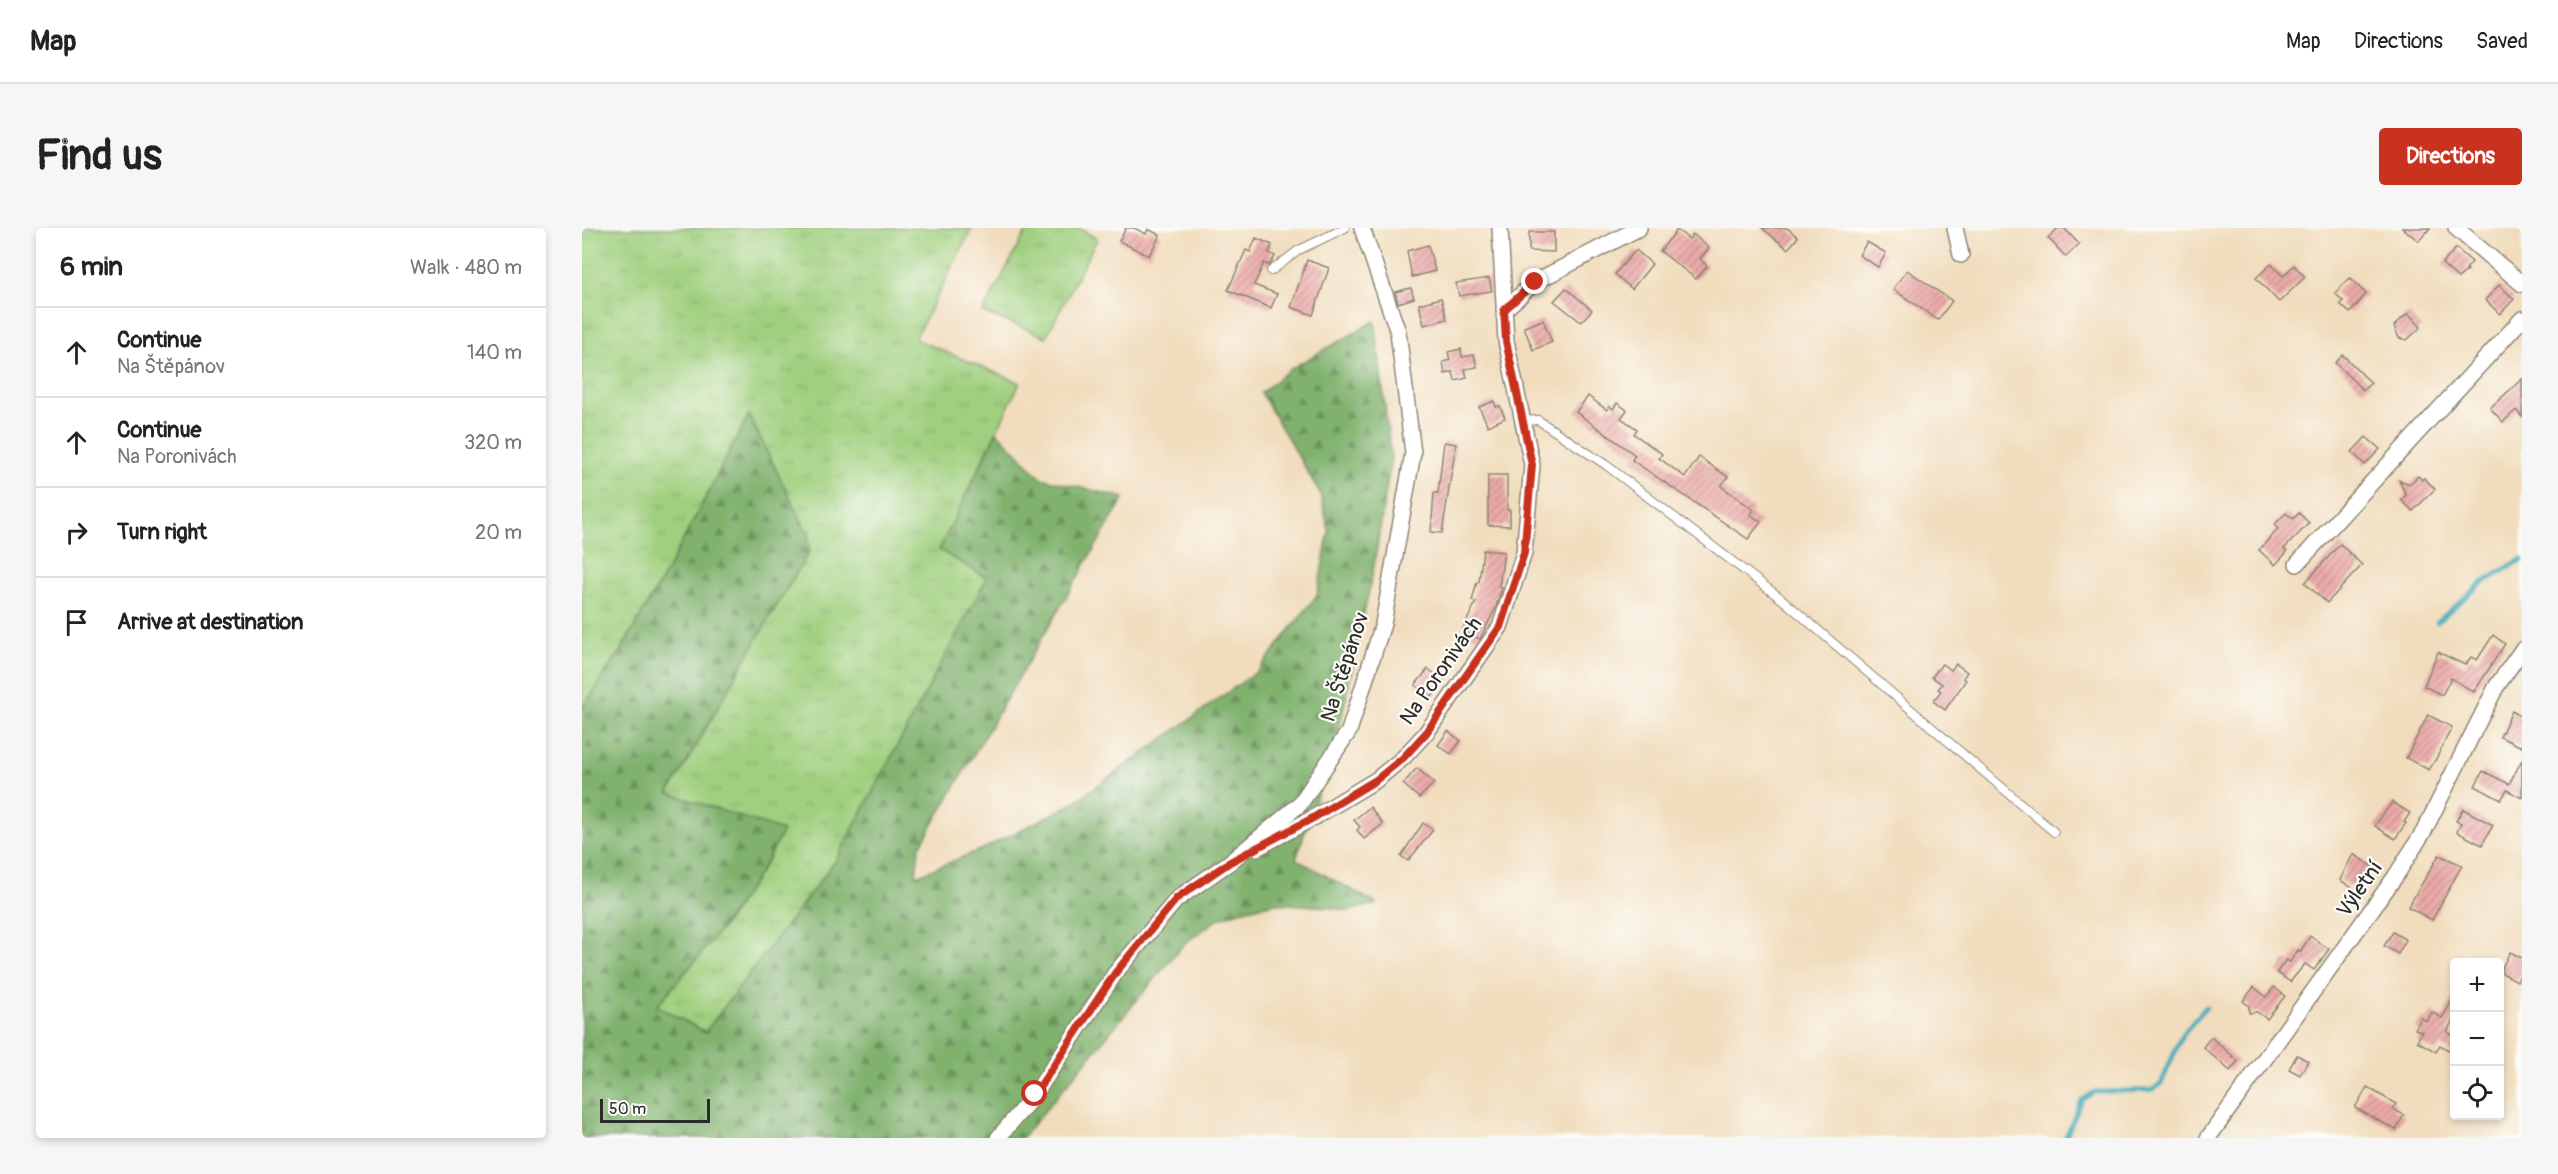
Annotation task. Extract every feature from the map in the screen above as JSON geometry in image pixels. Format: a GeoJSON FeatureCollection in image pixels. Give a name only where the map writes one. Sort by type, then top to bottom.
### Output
{"type":"FeatureCollection","features":[{"type":"Feature","properties":{"kind":"street","name":"Na Štěpánov"},"geometry":{"type":"LineString","coordinates":[[998,1138],[1035,1094],[1116,972],[1177,898],[1230,862],[1300,804],[1349,731],[1383,624],[1413,453],[1398,332],[1362,228]]}},
{"type":"Feature","properties":{"kind":"street","name":"Na Poronivách"},"geometry":{"type":"LineString","coordinates":[[1230,862],[1313,818],[1376,780],[1403,758],[1426,733],[1500,627],[1524,553],[1532,465],[1506,341],[1500,228]]}},
{"type":"Feature","properties":{"kind":"street"},"geometry":{"type":"LineString","coordinates":[[1504,310],[1535,282],[1639,228]]}},
{"type":"Feature","properties":{"kind":"street"},"geometry":{"type":"LineString","coordinates":[[1955,228],[1962,255]]}},
{"type":"Feature","properties":{"kind":"street"},"geometry":{"type":"LineString","coordinates":[[2456,228],[2522,284]]}},
{"type":"Feature","properties":{"kind":"street"},"geometry":{"type":"LineString","coordinates":[[2296,564],[2522,319]]}},
{"type":"Feature","properties":{"kind":"street","name":"Výletní"},"geometry":{"type":"LineString","coordinates":[[2208,1138],[2395,877],[2424,831],[2496,687],[2522,650]]}},
{"type":"Feature","properties":{"kind":"lane"},"geometry":{"type":"LineString","coordinates":[[1271,271],[1299,250],[1345,228]]}},
{"type":"Feature","properties":{"kind":"lane"},"geometry":{"type":"LineString","coordinates":[[1523,421],[1538,420],[1606,465],[1783,600],[2054,832]]}},
{"type":"Feature","properties":{"kind":"green space"},"geometry":{"type":"Polygon","coordinates":[[[582,228],[972,228],[915,339],[1020,383],[939,550],[987,578],[836,860],[706,1032],[656,1006],[727,922],[770,857],[668,794],[809,552],[808,535],[748,416],[669,567],[621,650],[582,709],[582,228]]]}},
{"type":"Feature","properties":{"kind":"green space"},"geometry":{"type":"Polygon","coordinates":[[[1028,228],[1079,228],[1097,239],[1046,337],[983,312],[1028,228]]]}},
{"type":"Feature","properties":{"kind":"green space"},"geometry":{"type":"Polygon","coordinates":[[[1375,321],[1391,458],[1373,572],[1339,730],[1296,859],[1377,904],[1348,911],[1275,903],[1239,911],[1218,919],[1184,944],[1022,1138],[582,1138],[582,709],[621,650],[669,567],[749,415],[806,530],[810,531],[808,535],[809,552],[669,793],[783,831],[741,900],[709,944],[657,1006],[705,1032],[836,860],[987,578],[939,550],[997,432],[1041,478],[1124,498],[919,848],[916,876],[985,848],[1070,805],[1259,670],[1317,595],[1329,531],[1320,493],[1261,393],[1290,369],[1375,321]]]}},
{"type":"Feature","properties":{"kind":"building"},"geometry":{"type":"Polygon","coordinates":[[[1126,228],[1134,228],[1146,234],[1148,229],[1160,235],[1149,256],[1119,241],[1126,228]]]}},
{"type":"Feature","properties":{"kind":"building"},"geometry":{"type":"Polygon","coordinates":[[[1762,228],[1787,228],[1798,237],[1788,249],[1762,228]]]}},
{"type":"Feature","properties":{"kind":"building"},"geometry":{"type":"Polygon","coordinates":[[[2058,228],[2064,228],[2079,244],[2066,257],[2048,238],[2058,228]]]}},
{"type":"Feature","properties":{"kind":"building"},"geometry":{"type":"Polygon","coordinates":[[[2402,228],[2430,228],[2419,241],[2402,228]]]}},
{"type":"Feature","properties":{"kind":"building"},"geometry":{"type":"Polygon","coordinates":[[[1677,230],[1689,239],[1693,234],[1709,248],[1700,259],[1707,266],[1696,279],[1660,251],[1677,230]]]}},
{"type":"Feature","properties":{"kind":"building"},"geometry":{"type":"Polygon","coordinates":[[[1529,232],[1554,232],[1554,252],[1529,251],[1529,232]]]}},
{"type":"Feature","properties":{"kind":"building"},"geometry":{"type":"Polygon","coordinates":[[[1256,238],[1272,245],[1269,253],[1275,256],[1269,265],[1264,263],[1254,285],[1277,294],[1271,308],[1228,290],[1246,250],[1250,252],[1256,238]]]}},
{"type":"Feature","properties":{"kind":"building"},"geometry":{"type":"Polygon","coordinates":[[[1867,242],[1886,253],[1878,267],[1859,255],[1867,242]]]}},
{"type":"Feature","properties":{"kind":"building"},"geometry":{"type":"Polygon","coordinates":[[[1428,245],[1435,271],[1412,277],[1407,251],[1428,245]]]}},
{"type":"Feature","properties":{"kind":"building"},"geometry":{"type":"Polygon","coordinates":[[[2456,248],[2472,262],[2466,269],[2468,270],[2458,278],[2442,264],[2456,248]]]}},
{"type":"Feature","properties":{"kind":"building"},"geometry":{"type":"Polygon","coordinates":[[[1636,250],[1652,264],[1632,289],[1615,274],[1636,250]]]}},
{"type":"Feature","properties":{"kind":"building"},"geometry":{"type":"Polygon","coordinates":[[[1307,260],[1329,268],[1313,315],[1291,307],[1307,260]]]}},
{"type":"Feature","properties":{"kind":"building"},"geometry":{"type":"Polygon","coordinates":[[[2271,264],[2283,276],[2294,265],[2305,277],[2279,302],[2256,278],[2271,264]]]}},
{"type":"Feature","properties":{"kind":"building"},"geometry":{"type":"Polygon","coordinates":[[[1907,270],[1952,301],[1938,320],[1893,289],[1907,270]]]}},
{"type":"Feature","properties":{"kind":"building"},"geometry":{"type":"Polygon","coordinates":[[[1489,278],[1492,291],[1459,296],[1456,283],[1489,278]]]}},
{"type":"Feature","properties":{"kind":"building"},"geometry":{"type":"Polygon","coordinates":[[[2350,278],[2366,294],[2350,313],[2340,304],[2343,301],[2335,293],[2350,278]]]}},
{"type":"Feature","properties":{"kind":"building"},"geometry":{"type":"Polygon","coordinates":[[[2499,285],[2514,299],[2500,314],[2485,300],[2499,285]]]}},
{"type":"Feature","properties":{"kind":"building"},"geometry":{"type":"Polygon","coordinates":[[[1411,288],[1414,298],[1398,303],[1395,292],[1411,288]]]}},
{"type":"Feature","properties":{"kind":"building"},"geometry":{"type":"Polygon","coordinates":[[[1566,288],[1592,310],[1581,322],[1554,301],[1566,288]]]}},
{"type":"Feature","properties":{"kind":"building"},"geometry":{"type":"Polygon","coordinates":[[[1441,298],[1447,319],[1424,325],[1419,304],[1441,298]]]}},
{"type":"Feature","properties":{"kind":"building"},"geometry":{"type":"Polygon","coordinates":[[[2408,313],[2421,327],[2407,340],[2399,338],[2394,326],[2408,313]]]}},
{"type":"Feature","properties":{"kind":"building"},"geometry":{"type":"Polygon","coordinates":[[[1543,320],[1552,342],[1533,350],[1524,327],[1543,320]]]}},
{"type":"Feature","properties":{"kind":"building"},"geometry":{"type":"Polygon","coordinates":[[[1461,349],[1462,357],[1474,355],[1477,367],[1465,369],[1467,378],[1455,381],[1453,372],[1445,374],[1443,362],[1450,360],[1448,352],[1461,349]]]}},
{"type":"Feature","properties":{"kind":"building"},"geometry":{"type":"Polygon","coordinates":[[[2343,355],[2371,383],[2363,390],[2335,363],[2343,355]]]}},
{"type":"Feature","properties":{"kind":"building"},"geometry":{"type":"Polygon","coordinates":[[[2522,379],[2522,417],[2516,410],[2503,422],[2490,408],[2522,379]]]}},
{"type":"Feature","properties":{"kind":"building"},"geometry":{"type":"Polygon","coordinates":[[[1588,396],[1607,410],[1609,406],[1613,409],[1617,403],[1627,410],[1621,418],[1637,429],[1634,434],[1662,454],[1659,458],[1685,477],[1699,457],[1728,477],[1721,486],[1754,510],[1750,514],[1761,522],[1748,539],[1632,460],[1635,455],[1576,412],[1588,396]]]}},
{"type":"Feature","properties":{"kind":"building"},"geometry":{"type":"Polygon","coordinates":[[[1494,401],[1496,407],[1500,406],[1505,418],[1488,426],[1479,407],[1494,401]]]}},
{"type":"Feature","properties":{"kind":"building"},"geometry":{"type":"Polygon","coordinates":[[[2366,437],[2380,449],[2365,465],[2352,452],[2366,437]]]}},
{"type":"Feature","properties":{"kind":"building"},"geometry":{"type":"Polygon","coordinates":[[[1444,442],[1456,444],[1442,533],[1431,532],[1434,493],[1438,493],[1444,442]]]}},
{"type":"Feature","properties":{"kind":"building"},"geometry":{"type":"Polygon","coordinates":[[[1488,475],[1507,475],[1507,510],[1510,510],[1510,526],[1488,525],[1488,475]]]}},
{"type":"Feature","properties":{"kind":"building"},"geometry":{"type":"Polygon","coordinates":[[[2418,476],[2422,480],[2424,478],[2435,489],[2413,511],[2401,500],[2406,495],[2399,480],[2410,484],[2418,476]]]}},
{"type":"Feature","properties":{"kind":"building"},"geometry":{"type":"Polygon","coordinates":[[[2286,513],[2293,519],[2299,513],[2309,523],[2284,549],[2287,552],[2275,565],[2259,550],[2278,529],[2274,525],[2286,513]]]}},
{"type":"Feature","properties":{"kind":"building"},"geometry":{"type":"Polygon","coordinates":[[[2340,544],[2362,565],[2327,603],[2305,583],[2340,544]]]}},
{"type":"Feature","properties":{"kind":"building"},"geometry":{"type":"Polygon","coordinates":[[[1483,550],[1504,552],[1499,587],[1502,588],[1496,607],[1480,639],[1462,631],[1476,602],[1472,601],[1477,582],[1479,582],[1483,550]]]}},
{"type":"Feature","properties":{"kind":"building"},"geometry":{"type":"Polygon","coordinates":[[[2493,635],[2505,644],[2474,692],[2451,678],[2442,695],[2424,686],[2438,652],[2465,665],[2471,657],[2477,660],[2493,635]]]}},
{"type":"Feature","properties":{"kind":"building"},"geometry":{"type":"Polygon","coordinates":[[[1942,664],[1951,670],[1956,664],[1967,672],[1963,678],[1966,680],[1945,710],[1933,701],[1941,691],[1938,689],[1942,684],[1932,677],[1942,664]]]}},
{"type":"Feature","properties":{"kind":"building"},"geometry":{"type":"Polygon","coordinates":[[[1428,669],[1444,680],[1432,697],[1415,685],[1428,669]]]}},
{"type":"Feature","properties":{"kind":"building"},"geometry":{"type":"Polygon","coordinates":[[[2512,711],[2522,717],[2522,747],[2500,737],[2512,711]]]}},
{"type":"Feature","properties":{"kind":"building"},"geometry":{"type":"Polygon","coordinates":[[[2428,715],[2452,727],[2429,770],[2406,758],[2428,715]]]}},
{"type":"Feature","properties":{"kind":"building"},"geometry":{"type":"Polygon","coordinates":[[[1448,731],[1461,741],[1451,754],[1438,745],[1448,731]]]}},
{"type":"Feature","properties":{"kind":"building"},"geometry":{"type":"Polygon","coordinates":[[[2522,760],[2522,798],[2507,790],[2501,800],[2475,786],[2483,771],[2509,784],[2522,760]]]}},
{"type":"Feature","properties":{"kind":"building"},"geometry":{"type":"Polygon","coordinates":[[[1417,768],[1434,783],[1419,798],[1403,784],[1417,768]]]}},
{"type":"Feature","properties":{"kind":"building"},"geometry":{"type":"Polygon","coordinates":[[[2392,802],[2410,813],[2395,839],[2375,826],[2392,802]]]}},
{"type":"Feature","properties":{"kind":"building"},"geometry":{"type":"Polygon","coordinates":[[[1370,807],[1383,824],[1364,839],[1357,830],[1360,827],[1354,820],[1370,807]]]}},
{"type":"Feature","properties":{"kind":"building"},"geometry":{"type":"Polygon","coordinates":[[[2463,809],[2493,825],[2482,845],[2457,832],[2461,823],[2456,821],[2463,809]]]}},
{"type":"Feature","properties":{"kind":"building"},"geometry":{"type":"Polygon","coordinates":[[[1423,823],[1433,830],[1408,861],[1401,856],[1423,823]]]}},
{"type":"Feature","properties":{"kind":"building"},"geometry":{"type":"Polygon","coordinates":[[[2353,854],[2373,867],[2357,891],[2340,880],[2353,854]]]}},
{"type":"Feature","properties":{"kind":"building"},"geometry":{"type":"Polygon","coordinates":[[[2439,855],[2462,865],[2432,920],[2408,907],[2439,855]]]}},
{"type":"Feature","properties":{"kind":"building"},"geometry":{"type":"Polygon","coordinates":[[[2393,932],[2406,940],[2398,954],[2384,946],[2393,932]]]}},
{"type":"Feature","properties":{"kind":"building"},"geometry":{"type":"Polygon","coordinates":[[[2310,936],[2329,949],[2314,970],[2305,964],[2290,982],[2277,972],[2286,960],[2290,962],[2298,950],[2300,952],[2310,936]]]}},
{"type":"Feature","properties":{"kind":"building"},"geometry":{"type":"Polygon","coordinates":[[[2510,952],[2522,958],[2522,972],[2517,981],[2504,974],[2504,964],[2510,952]]]}},
{"type":"Feature","properties":{"kind":"building"},"geometry":{"type":"Polygon","coordinates":[[[2254,987],[2266,997],[2274,987],[2285,996],[2267,1019],[2257,1012],[2249,1013],[2249,1006],[2243,1001],[2254,987]]]}},
{"type":"Feature","properties":{"kind":"building"},"geometry":{"type":"Polygon","coordinates":[[[2450,1004],[2450,1026],[2447,1032],[2450,1034],[2450,1051],[2440,1045],[2436,1052],[2417,1041],[2422,1032],[2415,1029],[2421,1018],[2427,1021],[2432,1012],[2442,1018],[2450,1004]]]}},
{"type":"Feature","properties":{"kind":"building"},"geometry":{"type":"Polygon","coordinates":[[[2211,1037],[2238,1061],[2230,1071],[2203,1047],[2211,1037]]]}},
{"type":"Feature","properties":{"kind":"building"},"geometry":{"type":"Polygon","coordinates":[[[2297,1055],[2308,1061],[2300,1075],[2289,1069],[2297,1055]]]}},
{"type":"Feature","properties":{"kind":"building"},"geometry":{"type":"Polygon","coordinates":[[[2367,1087],[2396,1104],[2393,1109],[2404,1115],[2396,1130],[2355,1108],[2367,1087]]]}},
{"type":"Feature","properties":{"kind":"waterway"},"geometry":{"type":"LineString","coordinates":[[2437,622],[2482,583],[2522,559]]}},
{"type":"Feature","properties":{"kind":"waterway"},"geometry":{"type":"LineString","coordinates":[[2065,1138],[2082,1100],[2094,1092],[2152,1090],[2161,1084],[2182,1035],[2206,1007]]}},
{"type":"Feature","properties":{"kind":"route"},"geometry":{"type":"LineString","coordinates":[[1035,1094],[1116,972],[1177,898],[1230,862],[1313,818],[1376,780],[1403,758],[1426,733],[1500,627],[1524,553],[1532,465],[1506,341],[1504,310],[1535,282]]}}]}
